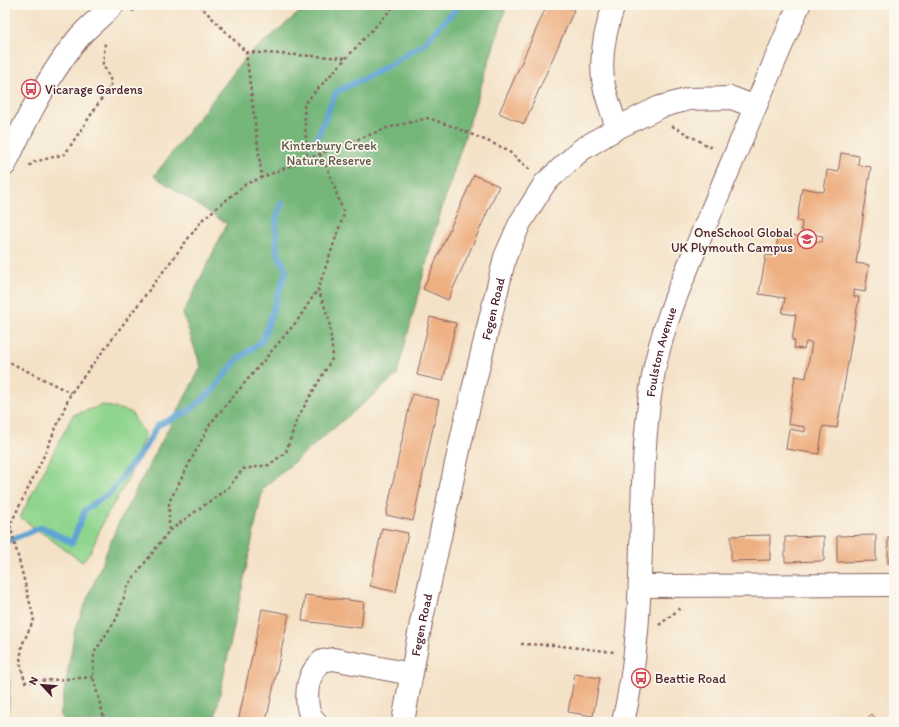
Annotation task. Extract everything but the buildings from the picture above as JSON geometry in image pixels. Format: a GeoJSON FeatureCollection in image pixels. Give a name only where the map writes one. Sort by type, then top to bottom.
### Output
{"type":"FeatureCollection","features":[{"type":"Feature","properties":{"kind":"street"},"geometry":{"type":"LineString","coordinates":[[614,5],[609,19],[602,56],[604,86],[617,128]]}},
{"type":"Feature","properties":{"kind":"street","name":"Foulston Avenue"},"geometry":{"type":"LineString","coordinates":[[623,722],[630,692],[641,586],[644,450],[652,381],[671,310],[798,5]]}},
{"type":"Feature","properties":{"kind":"street"},"geometry":{"type":"LineString","coordinates":[[14,168],[44,87],[77,40],[122,8]]}},
{"type":"Feature","properties":{"kind":"street","name":"Fegen Road"},"geometry":{"type":"LineString","coordinates":[[403,722],[464,427],[505,257],[520,223],[545,183],[580,150],[617,128],[660,107],[689,99],[732,98],[755,107]]}},
{"type":"Feature","properties":{"kind":"street"},"geometry":{"type":"LineString","coordinates":[[641,586],[894,585]]}},
{"type":"Feature","properties":{"kind":"street","name":"Fegen Road"},"geometry":{"type":"LineString","coordinates":[[316,722],[313,720],[308,705],[308,689],[312,674],[322,661],[334,659],[412,674]]}},
{"type":"Feature","properties":{"kind":"path"},"geometry":{"type":"LineString","coordinates":[[122,8],[145,5]]}},
{"type":"Feature","properties":{"kind":"path"},"geometry":{"type":"LineString","coordinates":[[199,5],[246,52],[262,178]]}},
{"type":"Feature","properties":{"kind":"path"},"geometry":{"type":"LineString","coordinates":[[307,159],[304,104],[395,5]]}},
{"type":"Feature","properties":{"kind":"path"},"geometry":{"type":"LineString","coordinates":[[14,168],[65,154],[112,83],[103,64],[104,44],[108,38]]}},
{"type":"Feature","properties":{"kind":"path"},"geometry":{"type":"LineString","coordinates":[[246,52],[347,58]]}},
{"type":"Feature","properties":{"kind":"path"},"geometry":{"type":"LineString","coordinates":[[648,113],[733,160]]}},
{"type":"Feature","properties":{"kind":"path"},"geometry":{"type":"LineString","coordinates":[[93,677],[25,682],[20,662],[22,645],[34,619],[10,525],[42,460],[71,393],[203,219],[246,184],[387,128],[428,118],[454,126],[506,149],[545,183]]}},
{"type":"Feature","properties":{"kind":"path"},"geometry":{"type":"LineString","coordinates":[[169,531],[169,502],[210,424],[297,321],[318,289],[344,214],[328,170],[320,154]]}},
{"type":"Feature","properties":{"kind":"path"},"geometry":{"type":"LineString","coordinates":[[104,722],[93,677],[94,653],[117,618],[128,585],[169,531],[228,488],[243,469],[269,465],[286,452],[297,419],[333,357],[329,319],[318,289]]}},
{"type":"Feature","properties":{"kind":"path"},"geometry":{"type":"LineString","coordinates":[[5,360],[71,393]]}},
{"type":"Feature","properties":{"kind":"path"},"geometry":{"type":"LineString","coordinates":[[521,644],[635,650],[708,586]]}},
{"type":"Feature","properties":{"kind":"green space","name":"Kinterbury Creek Nature Reserve"},"geometry":{"type":"Polygon","coordinates":[[[308,5],[507,5],[436,227],[397,375],[263,488],[214,722],[66,722],[60,715],[75,629],[118,524],[201,367],[183,314],[227,224],[154,176],[245,58],[308,5]]]}},
{"type":"Feature","properties":{"kind":"green space"},"geometry":{"type":"Polygon","coordinates":[[[103,405],[131,412],[145,435],[128,480],[104,520],[92,549],[82,562],[20,517],[73,415],[103,405]]]}},
{"type":"Feature","properties":{"kind":"water"},"geometry":{"type":"Polygon","coordinates":[[[5,658],[10,683],[8,722],[5,722],[5,658]]]}},
{"type":"Feature","properties":{"kind":"waterway"},"geometry":{"type":"LineString","coordinates":[[314,145],[336,92],[388,66],[424,43],[460,5]]}},
{"type":"Feature","properties":{"kind":"waterway"},"geometry":{"type":"LineString","coordinates":[[5,542],[42,527],[72,543],[85,510],[110,493],[143,450],[158,425],[189,411],[213,390],[237,360],[263,340],[286,271],[277,251],[276,221],[282,203]]}},
{"type":"Feature","properties":{"kind":"place","name":"Vicarage Gardens"},"geometry":{"type":"Point","coordinates":[31,89]}},
{"type":"Feature","properties":{"kind":"place","name":"OneSchool Global UK Plymouth Campus"},"geometry":{"type":"Point","coordinates":[807,239]}},
{"type":"Feature","properties":{"kind":"place","name":"Beattie Road"},"geometry":{"type":"Point","coordinates":[641,678]}}]}
